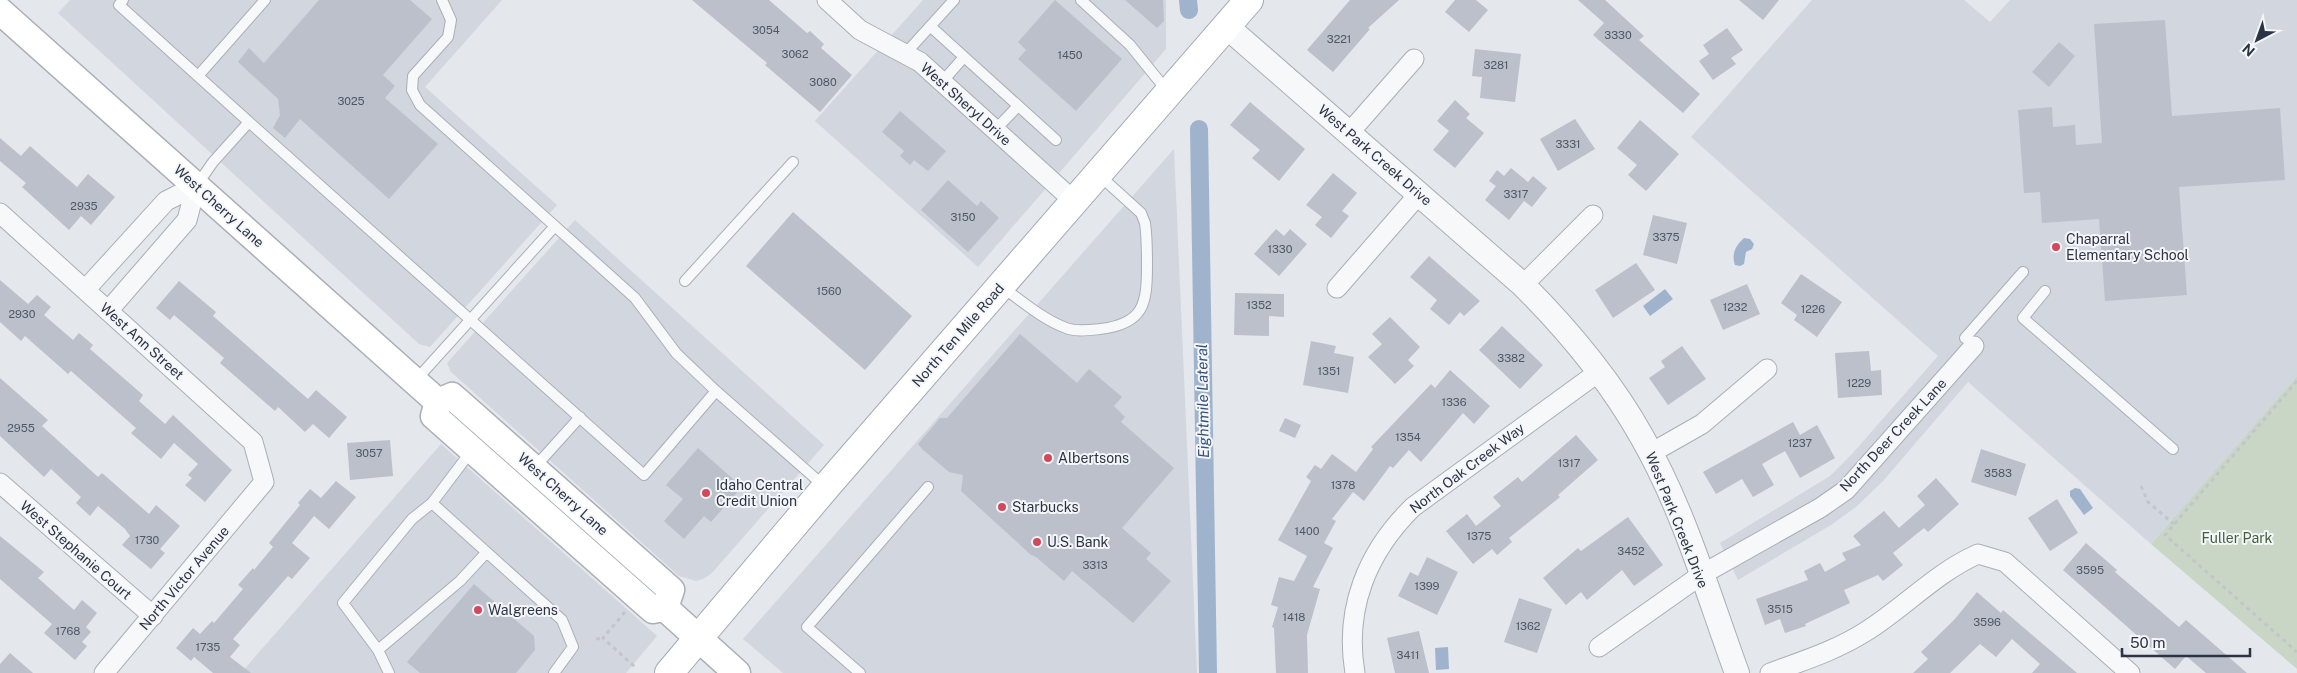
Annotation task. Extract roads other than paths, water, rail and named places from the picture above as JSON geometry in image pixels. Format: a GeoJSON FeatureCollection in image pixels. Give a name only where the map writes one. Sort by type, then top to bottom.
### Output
{"type":"FeatureCollection","features":[{"type":"Feature","properties":{"kind":"main road","name":"North Ten Mile Road"},"geometry":{"type":"LineString","coordinates":[[669,673],[826,487],[1249,0]]}},
{"type":"Feature","properties":{"kind":"main road","name":"West Cherry Lane"},"geometry":{"type":"LineString","coordinates":[[0,11],[438,402]]}},
{"type":"Feature","properties":{"kind":"main road","name":"West Cherry Lane"},"geometry":{"type":"LineString","coordinates":[[438,402],[452,396],[671,590],[665,608]]}},
{"type":"Feature","properties":{"kind":"main road","name":"West Cherry Lane"},"geometry":{"type":"LineString","coordinates":[[438,402],[434,416],[653,610],[665,608]]}},
{"type":"Feature","properties":{"kind":"main road","name":"West Cherry Lane"},"geometry":{"type":"LineString","coordinates":[[665,608],[737,673]]}},
{"type":"Feature","properties":{"kind":"street","name":"West Sheryl Drive"},"geometry":{"type":"LineString","coordinates":[[827,0],[860,30],[920,62],[1074,202]]}},
{"type":"Feature","properties":{"kind":"street","name":"West Park Creek Drive"},"geometry":{"type":"LineString","coordinates":[[1226,26],[1523,285],[1560,322],[1600,371],[1651,453],[1676,507],[1737,673]]}},
{"type":"Feature","properties":{"kind":"street"},"geometry":{"type":"LineString","coordinates":[[1350,133],[1414,59]]}},
{"type":"Feature","properties":{"kind":"street"},"geometry":{"type":"LineString","coordinates":[[86,290],[166,201],[196,186]]}},
{"type":"Feature","properties":{"kind":"street"},"geometry":{"type":"LineString","coordinates":[[108,310],[187,220],[196,186]]}},
{"type":"Feature","properties":{"kind":"street"},"geometry":{"type":"LineString","coordinates":[[1337,288],[1419,194]]}},
{"type":"Feature","properties":{"kind":"street","name":"West Ann Street"},"geometry":{"type":"LineString","coordinates":[[0,213],[253,442],[264,482]]}},
{"type":"Feature","properties":{"kind":"street"},"geometry":{"type":"LineString","coordinates":[[1523,285],[1593,215]]}},
{"type":"Feature","properties":{"kind":"street","name":"North Deer Creek Lane"},"geometry":{"type":"LineString","coordinates":[[1599,647],[1701,576],[1820,508],[1846,490],[1970,342]]}},
{"type":"Feature","properties":{"kind":"street"},"geometry":{"type":"LineString","coordinates":[[1651,453],[1702,424],[1767,369]]}},
{"type":"Feature","properties":{"kind":"street","name":"North Oak Creek Way"},"geometry":{"type":"LineString","coordinates":[[1356,673],[1352,639],[1357,597],[1367,570],[1384,538],[1413,507],[1600,371]]}},
{"type":"Feature","properties":{"kind":"street","name":"North Victor Avenue"},"geometry":{"type":"LineString","coordinates":[[104,673],[264,482]]}},
{"type":"Feature","properties":{"kind":"street","name":"West Stephanie Court"},"geometry":{"type":"LineString","coordinates":[[0,483],[153,616]]}},
{"type":"Feature","properties":{"kind":"street"},"geometry":{"type":"LineString","coordinates":[[1770,673],[1849,642],[1882,620],[1955,564],[1978,554],[2005,562],[2129,673]]}},
{"type":"Feature","properties":{"kind":"lane"},"geometry":{"type":"LineString","coordinates":[[123,0],[119,5],[644,475],[716,391]]}},
{"type":"Feature","properties":{"kind":"lane"},"geometry":{"type":"LineString","coordinates":[[198,76],[265,0]]}},
{"type":"Feature","properties":{"kind":"lane"},"geometry":{"type":"LineString","coordinates":[[442,0],[450,20],[448,37],[413,76],[412,90],[420,105],[635,298],[676,353],[716,391],[826,487]]}},
{"type":"Feature","properties":{"kind":"lane"},"geometry":{"type":"LineString","coordinates":[[905,54],[954,0]]}},
{"type":"Feature","properties":{"kind":"lane"},"geometry":{"type":"LineString","coordinates":[[1080,0],[1130,45],[1169,93]]}},
{"type":"Feature","properties":{"kind":"lane"},"geometry":{"type":"LineString","coordinates":[[930,26],[1056,140]]}},
{"type":"Feature","properties":{"kind":"lane"},"geometry":{"type":"LineString","coordinates":[[942,82],[964,58]]}},
{"type":"Feature","properties":{"kind":"lane"},"geometry":{"type":"LineString","coordinates":[[995,130],[1018,106]]}},
{"type":"Feature","properties":{"kind":"lane"},"geometry":{"type":"LineString","coordinates":[[196,186],[213,162],[250,122]]}},
{"type":"Feature","properties":{"kind":"lane"},"geometry":{"type":"LineString","coordinates":[[685,282],[793,162]]}},
{"type":"Feature","properties":{"kind":"lane"},"geometry":{"type":"LineString","coordinates":[[1001,286],[1053,323],[1068,330],[1094,330],[1122,324],[1133,317],[1144,305],[1147,291],[1145,223],[1141,213],[1099,174]]}},
{"type":"Feature","properties":{"kind":"lane"},"geometry":{"type":"LineString","coordinates":[[415,381],[555,226]]}},
{"type":"Feature","properties":{"kind":"lane"},"geometry":{"type":"LineString","coordinates":[[1970,342],[2023,272]]}},
{"type":"Feature","properties":{"kind":"lane"},"geometry":{"type":"LineString","coordinates":[[2045,291],[2023,318],[2174,449]]}},
{"type":"Feature","properties":{"kind":"lane"},"geometry":{"type":"LineString","coordinates":[[534,468],[580,417]]}},
{"type":"Feature","properties":{"kind":"lane"},"geometry":{"type":"LineString","coordinates":[[390,673],[378,650],[343,603],[412,519],[432,503],[472,450]]}},
{"type":"Feature","properties":{"kind":"lane"},"geometry":{"type":"LineString","coordinates":[[860,673],[807,627],[928,487]]}},
{"type":"Feature","properties":{"kind":"lane"},"geometry":{"type":"LineString","coordinates":[[432,503],[562,620],[573,647],[554,673]]}},
{"type":"Feature","properties":{"kind":"lane"},"geometry":{"type":"LineString","coordinates":[[378,650],[460,581],[486,553]]}},
{"type":"Feature","properties":{"kind":"water"},"geometry":{"type":"Polygon","coordinates":[[[1744,238],[1750,239],[1754,244],[1752,249],[1746,252],[1744,264],[1740,266],[1735,265],[1735,250],[1744,238]]]}},
{"type":"Feature","properties":{"kind":"water"},"geometry":{"type":"Polygon","coordinates":[[[1665,289],[1673,299],[1650,316],[1643,306],[1665,289]]]}},
{"type":"Feature","properties":{"kind":"water"},"geometry":{"type":"Polygon","coordinates":[[[2075,488],[2080,489],[2093,508],[2084,515],[2070,496],[2070,491],[2075,488]]]}},
{"type":"Feature","properties":{"kind":"water"},"geometry":{"type":"Polygon","coordinates":[[[1448,647],[1449,669],[1436,670],[1435,648],[1448,647]]]}},
{"type":"Feature","properties":{"kind":"waterway","name":"Eightmile Lateral"},"geometry":{"type":"LineString","coordinates":[[1188,0],[1189,10]]}},
{"type":"Feature","properties":{"kind":"waterway","name":"Eightmile Lateral"},"geometry":{"type":"LineString","coordinates":[[1199,129],[1208,672]]}},
{"type":"Feature","properties":{"kind":"place","name":"Chaparral Elementary School"},"geometry":{"type":"Point","coordinates":[2056,247]}},
{"type":"Feature","properties":{"kind":"place","name":"Albertsons"},"geometry":{"type":"Point","coordinates":[1048,458]}},
{"type":"Feature","properties":{"kind":"place","name":"Idaho Central Credit Union"},"geometry":{"type":"Point","coordinates":[706,493]}},
{"type":"Feature","properties":{"kind":"place","name":"Starbucks"},"geometry":{"type":"Point","coordinates":[1002,507]}},
{"type":"Feature","properties":{"kind":"place","name":"U.S. Bank"},"geometry":{"type":"Point","coordinates":[1037,542]}},
{"type":"Feature","properties":{"kind":"place","name":"Walgreens"},"geometry":{"type":"Point","coordinates":[478,610]}},
{"type":"Feature","properties":{"kind":"park label","name":"Fuller Park"},"geometry":{"type":"Point","coordinates":[2237,538]}}]}
